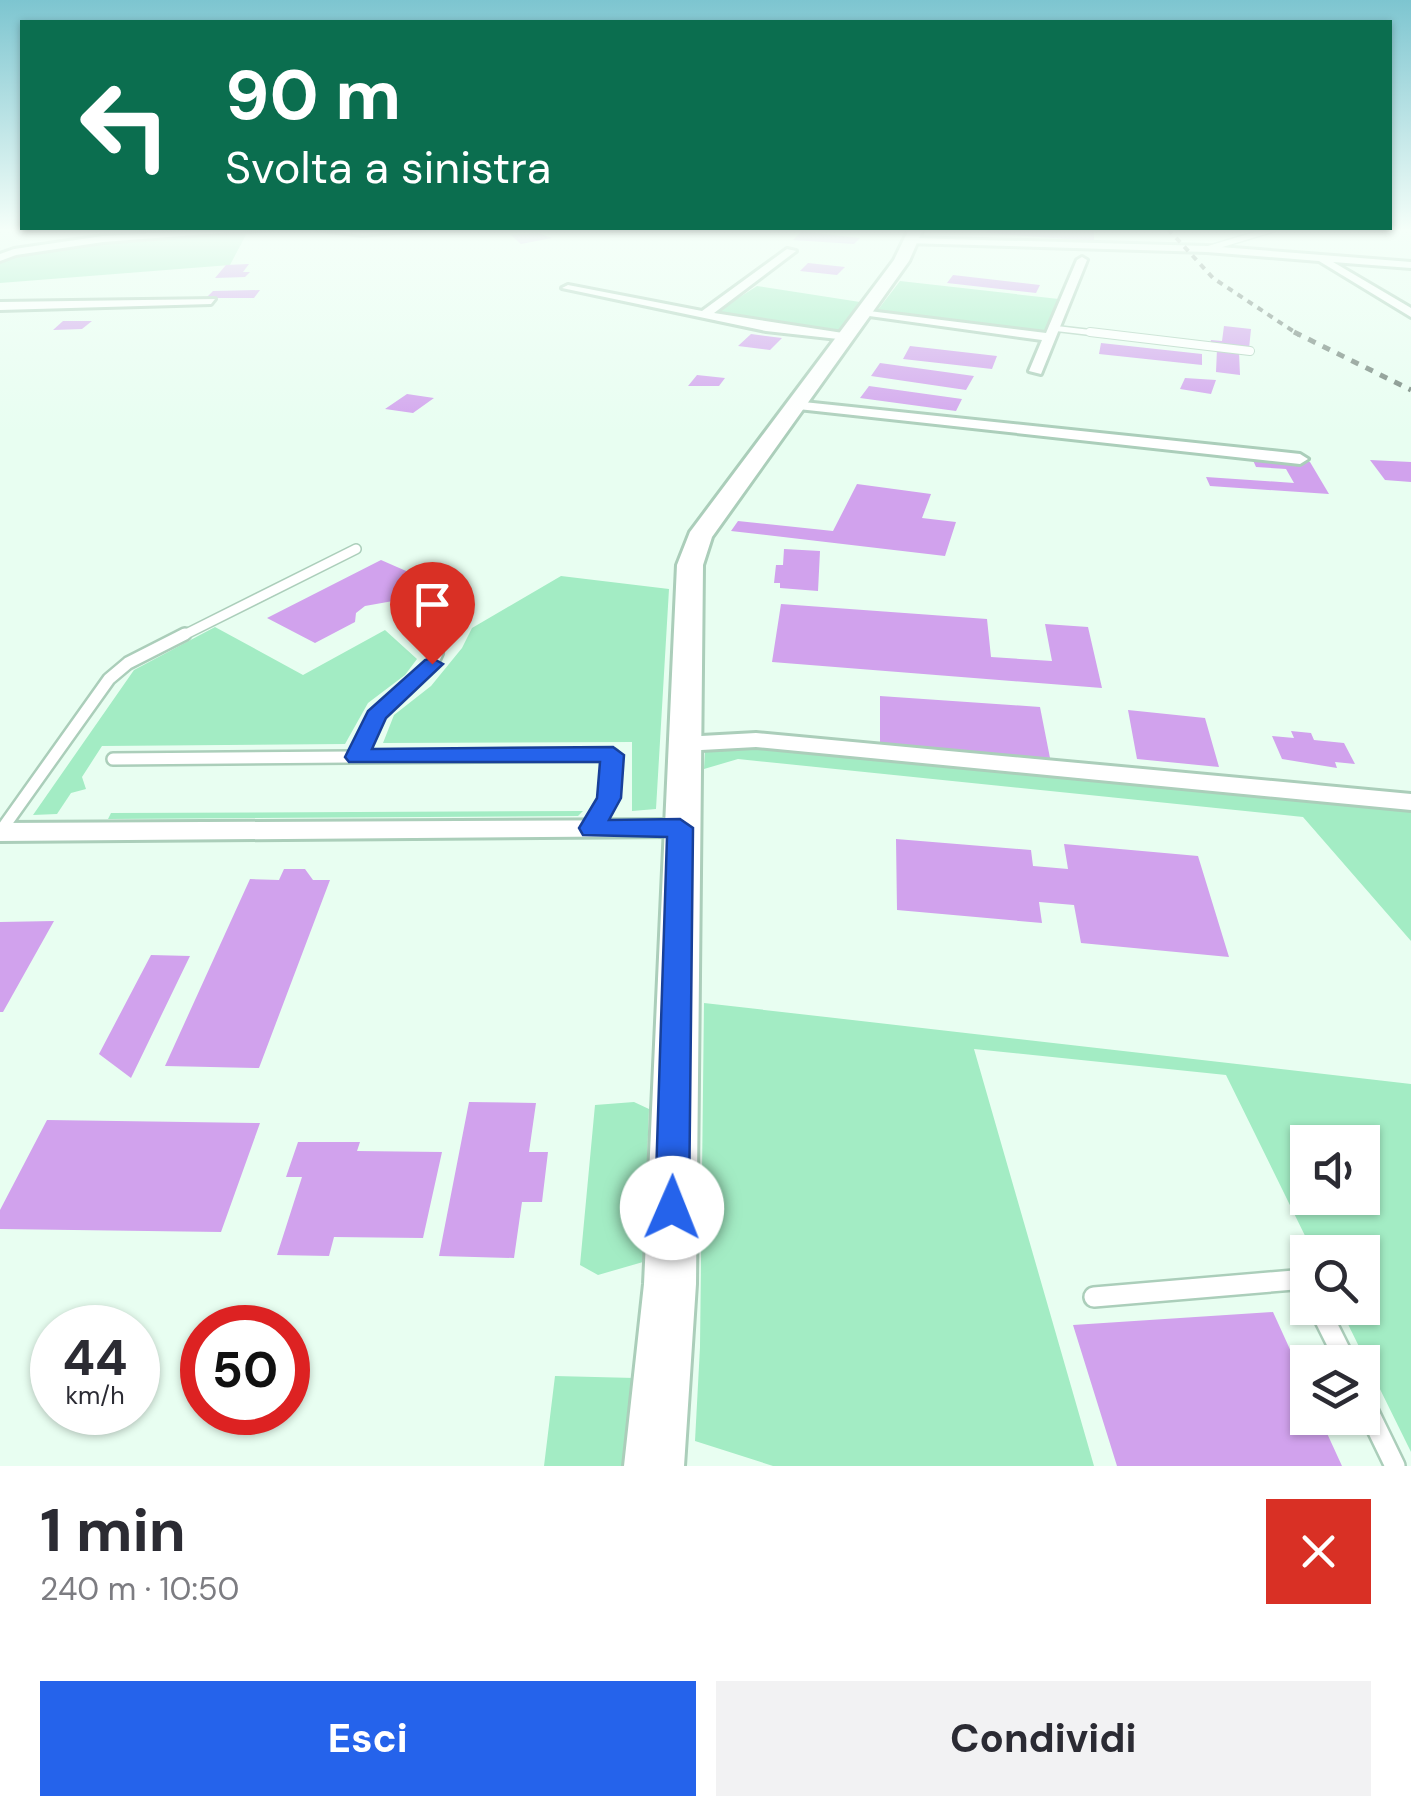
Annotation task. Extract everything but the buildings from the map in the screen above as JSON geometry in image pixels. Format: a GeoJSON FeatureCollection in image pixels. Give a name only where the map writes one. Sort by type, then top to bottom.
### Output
{"type":"FeatureCollection","features":[{"type":"Feature","properties":{"kind":"main road"},"geometry":{"type":"LineString","coordinates":[[654,1466],[670,1284],[690,565],[699,538],[872,297]]}},
{"type":"Feature","properties":{"kind":"street"},"geometry":{"type":"LineString","coordinates":[[618,297],[844,338]]}},
{"type":"Feature","properties":{"kind":"street"},"geometry":{"type":"LineString","coordinates":[[705,314],[728,297]]}},
{"type":"Feature","properties":{"kind":"street"},"geometry":{"type":"LineString","coordinates":[[1036,371],[1066,297]]}},
{"type":"Feature","properties":{"kind":"street"},"geometry":{"type":"LineString","coordinates":[[1385,297],[1411,313]]}},
{"type":"Feature","properties":{"kind":"street"},"geometry":{"type":"LineString","coordinates":[[0,306],[211,301]]}},
{"type":"Feature","properties":{"kind":"street"},"geometry":{"type":"LineString","coordinates":[[861,314],[1050,333]]}},
{"type":"Feature","properties":{"kind":"street"},"geometry":{"type":"LineString","coordinates":[[794,405],[1300,459]]}},
{"type":"Feature","properties":{"kind":"street"},"geometry":{"type":"LineString","coordinates":[[683,744],[756,740],[1411,802]]}},
{"type":"Feature","properties":{"kind":"street"},"geometry":{"type":"LineString","coordinates":[[0,832],[680,828]]}},
{"type":"Feature","properties":{"kind":"lane"},"geometry":{"type":"LineString","coordinates":[[1050,333],[1250,351]]}},
{"type":"Feature","properties":{"kind":"lane"},"geometry":{"type":"LineString","coordinates":[[0,832],[109,679],[128,663],[356,548]]}},
{"type":"Feature","properties":{"kind":"lane"},"geometry":{"type":"LineString","coordinates":[[357,757],[376,716],[432,664],[437,653],[408,629]]}},
{"type":"Feature","properties":{"kind":"lane"},"geometry":{"type":"LineString","coordinates":[[113,759],[613,755],[609,798],[592,828]]}},
{"type":"Feature","properties":{"kind":"lane"},"geometry":{"type":"LineString","coordinates":[[1094,1298],[1290,1281]]}},
{"type":"Feature","properties":{"kind":"lane"},"geometry":{"type":"LineString","coordinates":[[1380,1434],[1396,1466]]}},
{"type":"Feature","properties":{"kind":"green space"},"geometry":{"type":"Polygon","coordinates":[[[739,297],[830,297],[860,302],[836,334],[718,311],[739,297]]]}},
{"type":"Feature","properties":{"kind":"green space"},"geometry":{"type":"Polygon","coordinates":[[[887,297],[1059,299],[1046,332],[1038,334],[880,315],[877,311],[887,297]]]}},
{"type":"Feature","properties":{"kind":"green space"},"geometry":{"type":"Polygon","coordinates":[[[561,576],[669,589],[656,809],[632,811],[632,742],[383,743],[394,715],[431,686],[462,648],[472,628],[561,576]]]}},
{"type":"Feature","properties":{"kind":"green space"},"geometry":{"type":"Polygon","coordinates":[[[215,627],[303,675],[385,630],[417,659],[405,675],[368,703],[345,744],[102,746],[82,777],[86,789],[71,793],[57,814],[33,815],[134,670],[215,627]]]}},
{"type":"Feature","properties":{"kind":"green space"},"geometry":{"type":"Polygon","coordinates":[[[748,745],[1411,811],[1411,941],[1303,817],[738,759],[704,769],[705,752],[748,745]]]}},
{"type":"Feature","properties":{"kind":"green space"},"geometry":{"type":"Polygon","coordinates":[[[583,811],[578,816],[108,819],[111,813],[583,811]]]}},
{"type":"Feature","properties":{"kind":"green space"},"geometry":{"type":"Polygon","coordinates":[[[704,1003],[1411,1084],[1411,1452],[1380,1389],[1380,1345],[1358,1345],[1348,1325],[1380,1325],[1380,1235],[1305,1235],[1295,1215],[1380,1215],[1380,1125],[1290,1125],[1290,1205],[1226,1075],[974,1049],[1094,1466],[773,1466],[695,1441],[700,1347],[704,1003]]]}},
{"type":"Feature","properties":{"kind":"green space"},"geometry":{"type":"Polygon","coordinates":[[[634,1102],[649,1109],[643,1262],[598,1275],[580,1265],[595,1105],[634,1102]]]}},
{"type":"Feature","properties":{"kind":"green space"},"geometry":{"type":"Polygon","coordinates":[[[555,1376],[635,1378],[623,1466],[544,1466],[555,1376]]]}},
{"type":"Feature","properties":{"kind":"railway"},"geometry":{"type":"LineString","coordinates":[[1242,297],[1296,333]]}},
{"type":"Feature","properties":{"kind":"railway"},"geometry":{"type":"LineString","coordinates":[[1296,333],[1411,390]]}},
{"type":"Feature","properties":{"kind":"route"},"geometry":{"type":"LineString","coordinates":[[432,664],[376,716],[357,757],[613,755],[609,798],[592,828],[680,828],[672,1208]]}}]}
